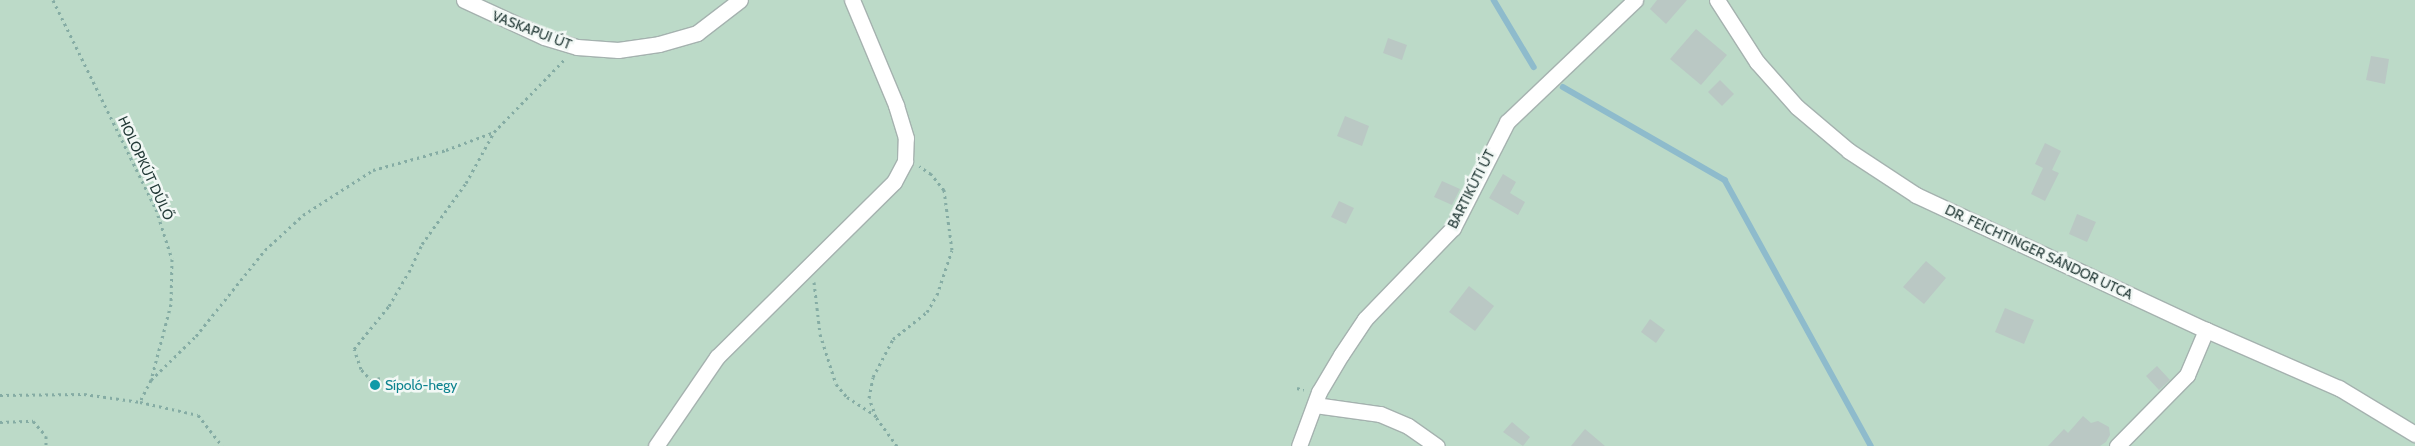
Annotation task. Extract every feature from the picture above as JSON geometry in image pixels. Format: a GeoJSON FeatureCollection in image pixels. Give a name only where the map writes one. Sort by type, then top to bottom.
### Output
{"type":"FeatureCollection","features":[{"type":"Feature","properties":{"kind":"street","name":"VASKAPUI ÚT"},"geometry":{"type":"LineString","coordinates":[[464,0],[510,24],[577,47],[618,50],[659,44],[697,33],[740,0]]}},
{"type":"Feature","properties":{"kind":"street"},"geometry":{"type":"LineString","coordinates":[[656,446],[717,357],[894,182],[905,161],[906,138],[896,105],[852,0]]}},
{"type":"Feature","properties":{"kind":"street","name":"BARTIKÚTI ÚT"},"geometry":{"type":"LineString","coordinates":[[1300,446],[1315,405],[1341,354],[1365,320],[1453,228],[1507,122],[1635,0]]}},
{"type":"Feature","properties":{"kind":"street","name":"DR. FEICHTINGER SÁNDOR UTCA"},"geometry":{"type":"LineString","coordinates":[[1717,0],[1757,62],[1797,107],[1856,156],[1916,195],[2206,330],[2339,388],[2415,434]]}},
{"type":"Feature","properties":{"kind":"street"},"geometry":{"type":"LineString","coordinates":[[2117,446],[2187,374],[2206,330]]}},
{"type":"Feature","properties":{"kind":"street"},"geometry":{"type":"LineString","coordinates":[[1315,405],[1380,414],[1408,426],[1437,446]]}},
{"type":"Feature","properties":{"kind":"path","name":"HOLOPKÚT DŰLŐ"},"geometry":{"type":"LineString","coordinates":[[53,0],[156,209],[172,259],[171,304],[151,380],[140,402]]}},
{"type":"Feature","properties":{"kind":"path"},"geometry":{"type":"LineString","coordinates":[[380,378],[372,381],[361,369],[354,349],[389,306],[409,272],[422,244],[466,183],[494,132],[577,47]]}},
{"type":"Feature","properties":{"kind":"path"},"geometry":{"type":"LineString","coordinates":[[151,380],[196,336],[265,250],[303,216],[373,170],[446,150],[494,132]]}},
{"type":"Feature","properties":{"kind":"path"},"geometry":{"type":"LineString","coordinates":[[897,446],[876,417],[869,398],[873,377],[893,339],[927,312],[937,295],[952,250],[944,190],[931,174],[905,161]]}},
{"type":"Feature","properties":{"kind":"path"},"geometry":{"type":"LineString","coordinates":[[809,267],[816,288],[820,334],[836,384],[847,397],[876,417]]}},
{"type":"Feature","properties":{"kind":"path"},"geometry":{"type":"LineString","coordinates":[[0,395],[84,394],[140,402],[198,415],[222,446]]}},
{"type":"Feature","properties":{"kind":"path"},"geometry":{"type":"LineString","coordinates":[[0,422],[33,421],[46,436],[46,446]]}},
{"type":"Feature","properties":{"kind":"green space"},"geometry":{"type":"Polygon","coordinates":[[[0,0],[2415,0],[2415,446],[0,446],[0,0]]]}},
{"type":"Feature","properties":{"kind":"building"},"geometry":{"type":"Polygon","coordinates":[[[1657,0],[1687,0],[1666,24],[1650,9],[1657,0]]]}},
{"type":"Feature","properties":{"kind":"building"},"geometry":{"type":"Polygon","coordinates":[[[1696,29],[1727,55],[1701,85],[1670,59],[1696,29]]]}},
{"type":"Feature","properties":{"kind":"building"},"geometry":{"type":"Polygon","coordinates":[[[1388,38],[1407,45],[1402,60],[1383,53],[1388,38]]]}},
{"type":"Feature","properties":{"kind":"building"},"geometry":{"type":"Polygon","coordinates":[[[2371,56],[2389,59],[2385,84],[2366,80],[2371,56]]]}},
{"type":"Feature","properties":{"kind":"building"},"geometry":{"type":"Polygon","coordinates":[[[1720,80],[1734,94],[1722,106],[1708,92],[1720,80]]]}},
{"type":"Feature","properties":{"kind":"building"},"geometry":{"type":"Polygon","coordinates":[[[1345,116],[1369,126],[1362,146],[1337,136],[1345,116]]]}},
{"type":"Feature","properties":{"kind":"building"},"geometry":{"type":"Polygon","coordinates":[[[2045,143],[2061,151],[2052,170],[2059,173],[2045,201],[2031,194],[2043,168],[2035,164],[2045,143]]]}},
{"type":"Feature","properties":{"kind":"building"},"geometry":{"type":"Polygon","coordinates":[[[1503,174],[1516,182],[1510,193],[1525,202],[1518,215],[1489,198],[1503,174]]]}},
{"type":"Feature","properties":{"kind":"building"},"geometry":{"type":"Polygon","coordinates":[[[1442,181],[1460,189],[1452,205],[1434,197],[1442,181]]]}},
{"type":"Feature","properties":{"kind":"building"},"geometry":{"type":"Polygon","coordinates":[[[1339,201],[1354,208],[1346,224],[1331,217],[1339,201]]]}},
{"type":"Feature","properties":{"kind":"building"},"geometry":{"type":"Polygon","coordinates":[[[2077,214],[2096,222],[2087,242],[2069,234],[2077,214]]]}},
{"type":"Feature","properties":{"kind":"building"},"geometry":{"type":"Polygon","coordinates":[[[1926,261],[1946,278],[1924,304],[1903,287],[1926,261]]]}},
{"type":"Feature","properties":{"kind":"building"},"geometry":{"type":"Polygon","coordinates":[[[1469,286],[1494,306],[1475,331],[1449,312],[1469,286]]]}},
{"type":"Feature","properties":{"kind":"building"},"geometry":{"type":"Polygon","coordinates":[[[2005,308],[2034,320],[2024,344],[1995,332],[2005,308]]]}},
{"type":"Feature","properties":{"kind":"building"},"geometry":{"type":"Polygon","coordinates":[[[1650,319],[1665,330],[1656,343],[1641,332],[1650,319]]]}},
{"type":"Feature","properties":{"kind":"building"},"geometry":{"type":"Polygon","coordinates":[[[2157,366],[2170,380],[2159,390],[2146,376],[2157,366]]]}},
{"type":"Feature","properties":{"kind":"building"},"geometry":{"type":"Polygon","coordinates":[[[2083,416],[2091,423],[2098,421],[2109,427],[2110,435],[2106,442],[2100,446],[2048,446],[2064,429],[2068,433],[2083,416]]]}},
{"type":"Feature","properties":{"kind":"building"},"geometry":{"type":"Polygon","coordinates":[[[1512,422],[1530,437],[1523,446],[1503,432],[1512,422]]]}},
{"type":"Feature","properties":{"kind":"building"},"geometry":{"type":"Polygon","coordinates":[[[1585,429],[1605,446],[1571,446],[1585,429]]]}},
{"type":"Feature","properties":{"kind":"waterway"},"geometry":{"type":"LineString","coordinates":[[1494,0],[1534,67]]}},
{"type":"Feature","properties":{"kind":"waterway"},"geometry":{"type":"LineString","coordinates":[[1563,87],[1725,180],[1871,446]]}},
{"type":"Feature","properties":{"kind":"place","name":"Sípoló-hegy"},"geometry":{"type":"Point","coordinates":[375,385]}}]}
